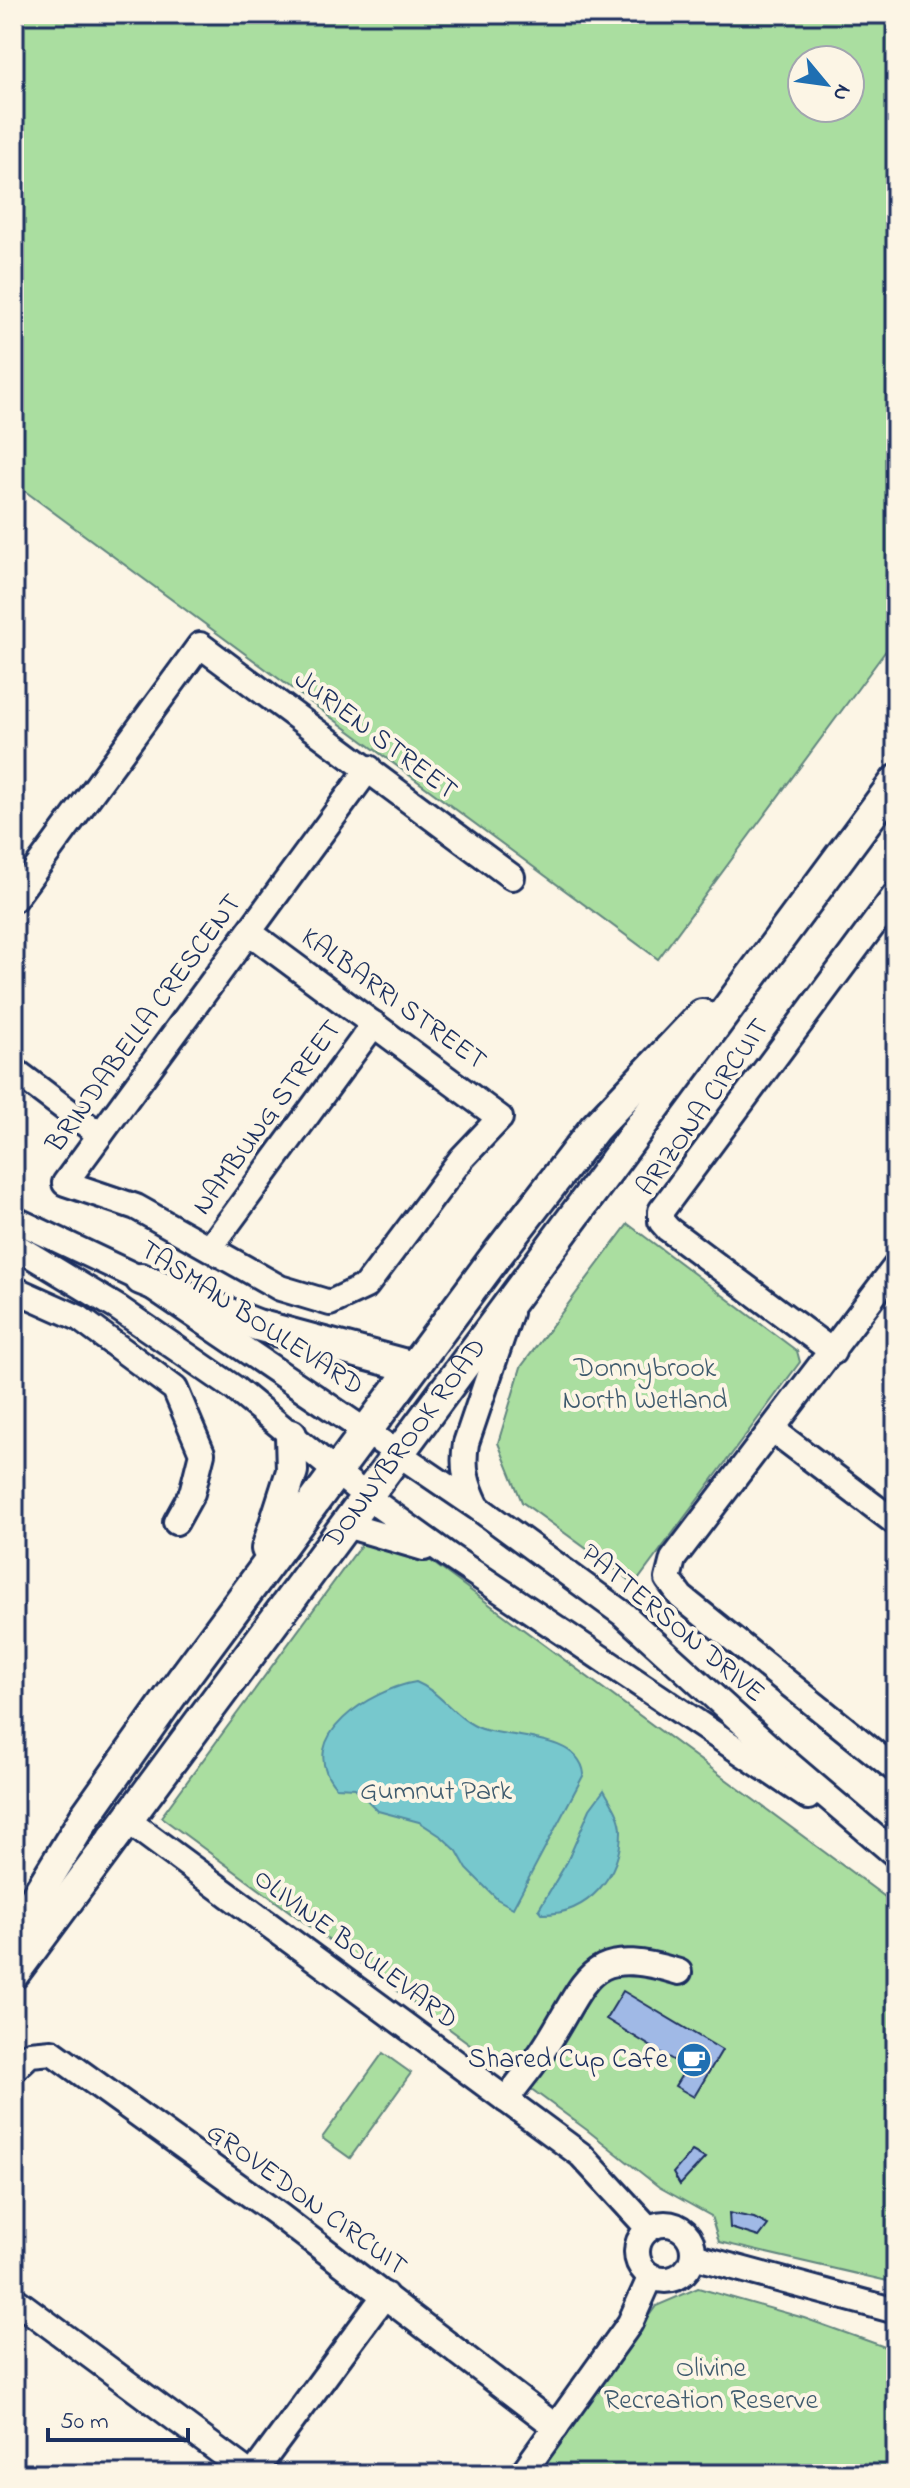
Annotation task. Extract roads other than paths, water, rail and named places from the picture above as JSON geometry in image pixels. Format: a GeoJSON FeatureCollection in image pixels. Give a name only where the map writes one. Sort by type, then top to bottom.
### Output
{"type":"FeatureCollection","features":[{"type":"Feature","properties":{"kind":"main road","name":"DONNYBROOK ROAD"},"geometry":{"type":"LineString","coordinates":[[14,1973],[896,781]]}},
{"type":"Feature","properties":{"kind":"main road","name":"DONNYBROOK ROAD"},"geometry":{"type":"LineString","coordinates":[[14,1933],[87,1814],[252,1584],[594,1129],[797,914]]}},
{"type":"Feature","properties":{"kind":"main road"},"geometry":{"type":"LineString","coordinates":[[141,1279],[257,1325],[413,1367]]}},
{"type":"Feature","properties":{"kind":"main road"},"geometry":{"type":"LineString","coordinates":[[252,1584],[274,1532],[292,1471],[291,1435]]}},
{"type":"Feature","properties":{"kind":"street","name":"JURIEN STREET"},"geometry":{"type":"LineString","coordinates":[[14,899],[200,645],[512,877]]}},
{"type":"Feature","properties":{"kind":"street","name":"BRINDABELLA CRESCENT"},"geometry":{"type":"LineString","coordinates":[[369,768],[65,1183],[136,1207],[280,1288],[330,1303],[354,1295],[366,1286],[462,1158],[500,1118]]}},
{"type":"Feature","properties":{"kind":"street","name":"ARIZONA CIRCUIT"},"geometry":{"type":"LineString","coordinates":[[833,1352],[668,1229],[661,1221],[661,1211],[896,894]]}},
{"type":"Feature","properties":{"kind":"street","name":"KALBARRI STREET"},"geometry":{"type":"LineString","coordinates":[[249,932],[500,1118]]}},
{"type":"Feature","properties":{"kind":"street","name":"NAMBUNG STREET"},"geometry":{"type":"LineString","coordinates":[[210,1248],[374,1024]]}},
{"type":"Feature","properties":{"kind":"street"},"geometry":{"type":"LineString","coordinates":[[14,1070],[100,1135]]}},
{"type":"Feature","properties":{"kind":"street","name":"TASMAN BOULEVARD"},"geometry":{"type":"LineString","coordinates":[[14,1219],[141,1279],[399,1452]]}},
{"type":"Feature","properties":{"kind":"street"},"geometry":{"type":"LineString","coordinates":[[14,1245],[118,1308],[234,1388],[335,1472]]}},
{"type":"Feature","properties":{"kind":"street"},"geometry":{"type":"LineString","coordinates":[[896,1266],[887,1298],[833,1352],[673,1559],[668,1579],[681,1597],[896,1770]]}},
{"type":"Feature","properties":{"kind":"street"},"geometry":{"type":"LineString","coordinates":[[14,1289],[79,1318],[175,1389],[202,1453],[192,1493],[176,1522]]}},
{"type":"Feature","properties":{"kind":"street"},"geometry":{"type":"LineString","coordinates":[[477,1507],[466,1483],[463,1464],[466,1443],[517,1292]]}},
{"type":"Feature","properties":{"kind":"street"},"geometry":{"type":"LineString","coordinates":[[773,1430],[896,1523]]}},
{"type":"Feature","properties":{"kind":"street","name":"PATTERSON DRIVE"},"geometry":{"type":"LineString","coordinates":[[399,1452],[623,1614],[896,1856]]}},
{"type":"Feature","properties":{"kind":"street","name":"PATTERSON DRIVE"},"geometry":{"type":"LineString","coordinates":[[335,1472],[449,1556],[896,1856]]}},
{"type":"Feature","properties":{"kind":"street"},"geometry":{"type":"LineString","coordinates":[[346,1525],[363,1527],[449,1556]]}},
{"type":"Feature","properties":{"kind":"street","name":"OLIVINE BOULEVARD"},"geometry":{"type":"LineString","coordinates":[[127,1820],[581,2155],[649,2229]]}},
{"type":"Feature","properties":{"kind":"street"},"geometry":{"type":"LineString","coordinates":[[506,2100],[547,2044],[587,1978],[609,1963],[629,1961],[679,1972]]}},
{"type":"Feature","properties":{"kind":"street","name":"GROVEDON CIRCUIT"},"geometry":{"type":"LineString","coordinates":[[14,2069],[30,2054],[52,2052],[385,2295],[556,2427]]}},
{"type":"Feature","properties":{"kind":"street"},"geometry":{"type":"LineString","coordinates":[[667,2224],[681,2229],[692,2244],[693,2256],[683,2273],[675,2278],[651,2276],[644,2270],[637,2253],[638,2243],[649,2229],[667,2224]]}},
{"type":"Feature","properties":{"kind":"street"},"geometry":{"type":"LineString","coordinates":[[693,2256],[753,2275],[887,2306],[896,2311]]}},
{"type":"Feature","properties":{"kind":"street"},"geometry":{"type":"LineString","coordinates":[[522,2474],[630,2323],[651,2276]]}},
{"type":"Feature","properties":{"kind":"street"},"geometry":{"type":"LineString","coordinates":[[14,2299],[251,2474],[385,2295]]}},
{"type":"Feature","properties":{"kind":"water"},"geometry":{"type":"Polygon","coordinates":[[[416,1682],[473,1725],[558,1745],[580,1761],[584,1774],[513,1908],[497,1899],[467,1869],[457,1851],[442,1837],[419,1822],[378,1811],[355,1788],[336,1787],[325,1768],[324,1750],[343,1718],[379,1694],[416,1682]]]}},
{"type":"Feature","properties":{"kind":"water"},"geometry":{"type":"Polygon","coordinates":[[[604,1790],[621,1825],[620,1847],[615,1863],[599,1889],[588,1899],[560,1912],[543,1914],[539,1909],[567,1862],[590,1809],[604,1790]]]}},
{"type":"Feature","properties":{"kind":"place","name":"Shared Cup Cafe"},"geometry":{"type":"Point","coordinates":[694,2060]}},
{"type":"Feature","properties":{"kind":"park label","name":"Donnybrook North Wetland"},"geometry":{"type":"Point","coordinates":[645,1385]}},
{"type":"Feature","properties":{"kind":"park label","name":"Gumnut Park"},"geometry":{"type":"Point","coordinates":[436,1792]}},
{"type":"Feature","properties":{"kind":"park label","name":"Olivine Recreation Reserve"},"geometry":{"type":"Point","coordinates":[711,2385]}}]}
